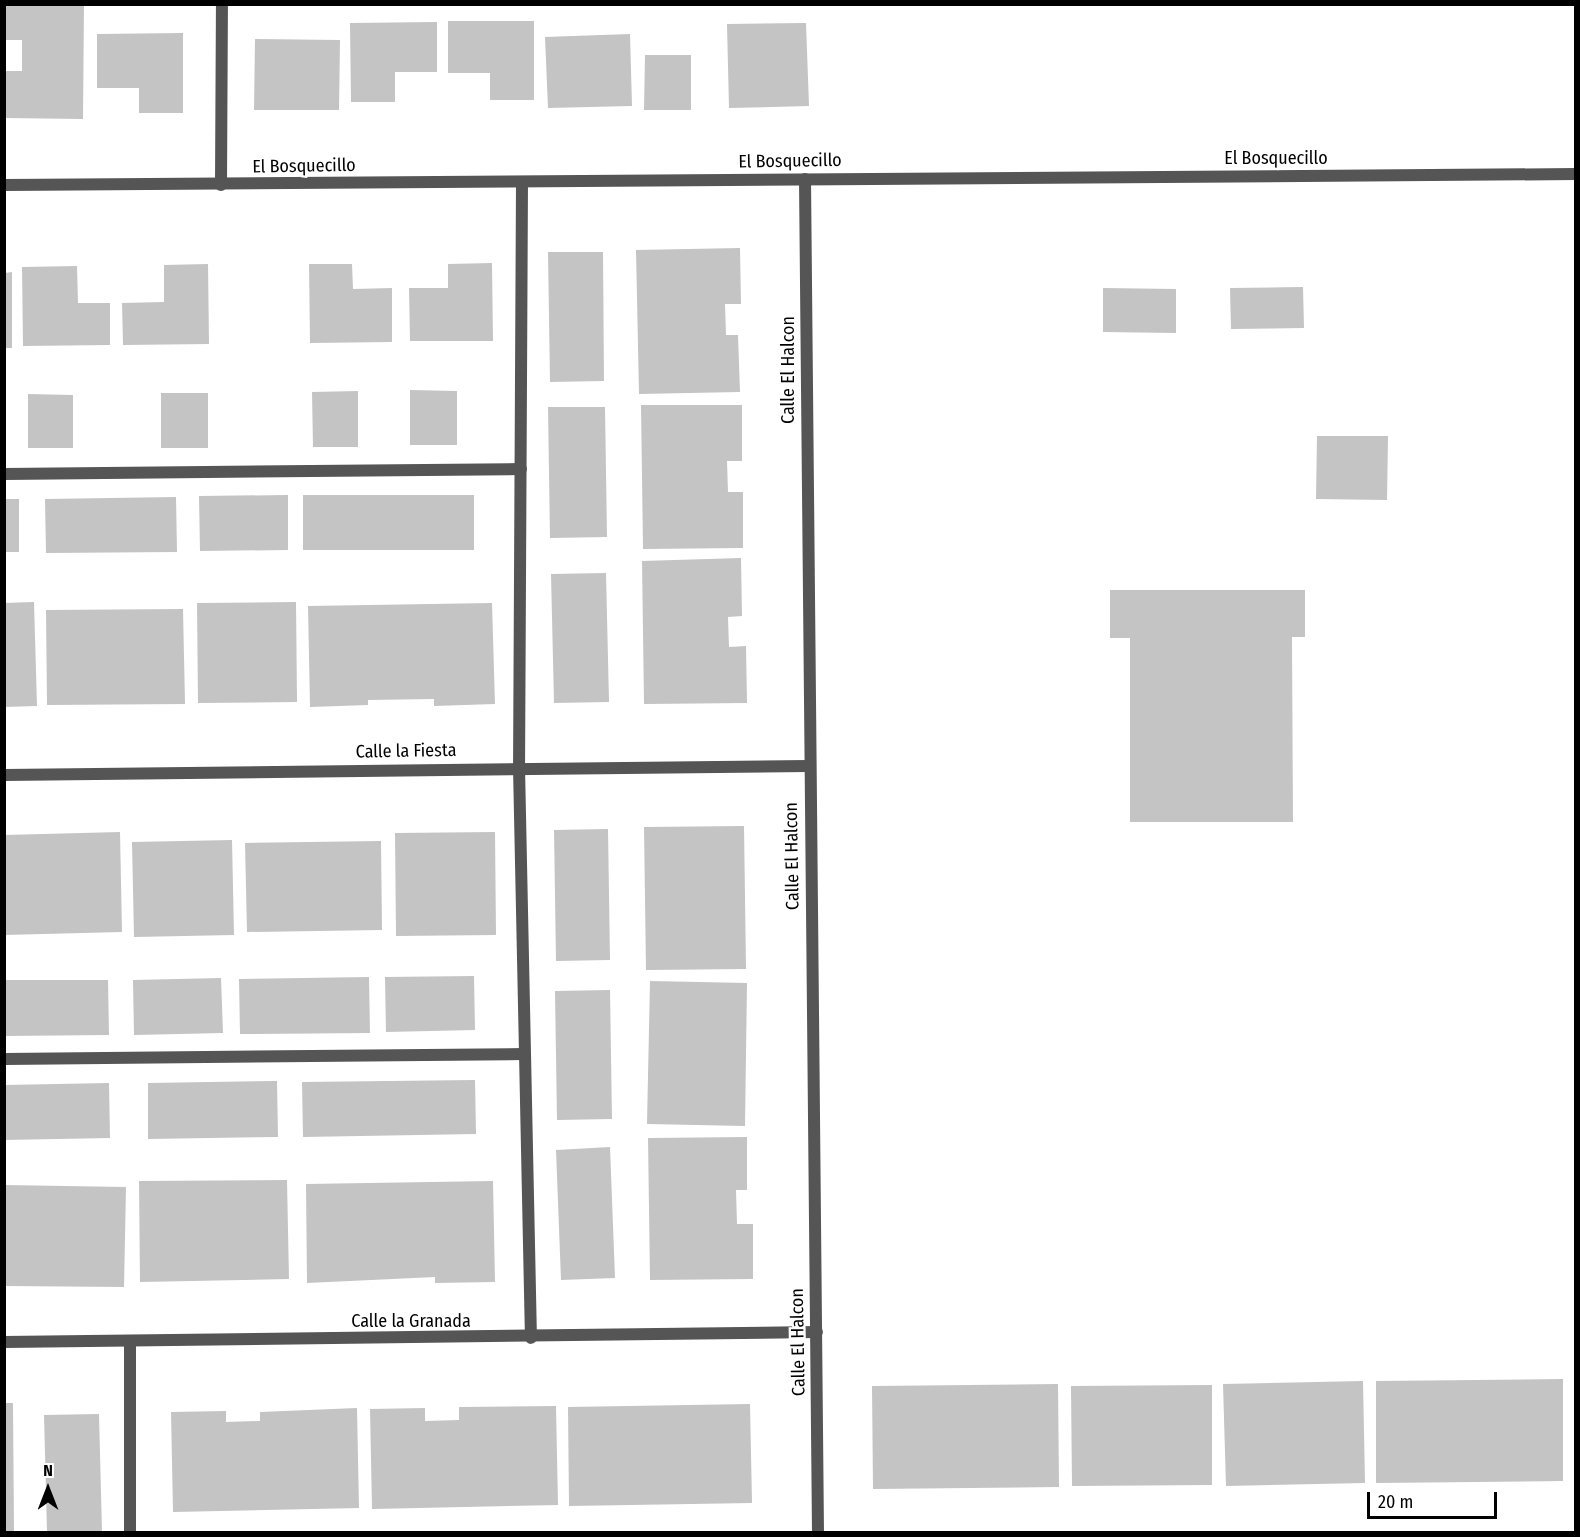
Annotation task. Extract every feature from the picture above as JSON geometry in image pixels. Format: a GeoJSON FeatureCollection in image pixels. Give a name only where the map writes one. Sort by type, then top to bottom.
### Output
{"type":"FeatureCollection","features":[{"type":"Feature","properties":{"kind":"street"},"geometry":{"type":"LineString","coordinates":[[221,184],[222,4]]}},
{"type":"Feature","properties":{"kind":"street","name":"El Bosquecillo"},"geometry":{"type":"LineString","coordinates":[[4,184],[1575,174]]}},
{"type":"Feature","properties":{"kind":"street","name":"Calle El Halcon"},"geometry":{"type":"LineString","coordinates":[[805,179],[808,766],[818,1533]]}},
{"type":"Feature","properties":{"kind":"street"},"geometry":{"type":"LineString","coordinates":[[522,182],[519,767],[531,1338]]}},
{"type":"Feature","properties":{"kind":"street"},"geometry":{"type":"LineString","coordinates":[[4,474],[521,469]]}},
{"type":"Feature","properties":{"kind":"street","name":"Calle la Fiesta"},"geometry":{"type":"LineString","coordinates":[[4,775],[519,767],[808,766]]}},
{"type":"Feature","properties":{"kind":"street"},"geometry":{"type":"LineString","coordinates":[[4,1059],[524,1054]]}},
{"type":"Feature","properties":{"kind":"street","name":"Calle la Granada"},"geometry":{"type":"LineString","coordinates":[[4,1342],[531,1338],[817,1332]]}},
{"type":"Feature","properties":{"kind":"street"},"geometry":{"type":"LineString","coordinates":[[130,1341],[130,1533]]}},
{"type":"Feature","properties":{"kind":"building"},"geometry":{"type":"Polygon","coordinates":[[[4,4],[84,4],[83,119],[4,118],[4,71],[22,71],[22,40],[4,40],[4,4]]]}},
{"type":"Feature","properties":{"kind":"building"},"geometry":{"type":"Polygon","coordinates":[[[448,21],[534,21],[534,100],[490,100],[490,73],[448,73],[448,21]]]}},
{"type":"Feature","properties":{"kind":"building"},"geometry":{"type":"Polygon","coordinates":[[[437,22],[437,72],[395,72],[395,102],[351,102],[350,23],[437,22]]]}},
{"type":"Feature","properties":{"kind":"building"},"geometry":{"type":"Polygon","coordinates":[[[806,23],[809,106],[729,108],[727,24],[806,23]]]}},
{"type":"Feature","properties":{"kind":"building"},"geometry":{"type":"Polygon","coordinates":[[[183,33],[183,113],[139,113],[139,88],[97,88],[97,34],[183,33]]]}},
{"type":"Feature","properties":{"kind":"building"},"geometry":{"type":"Polygon","coordinates":[[[630,34],[632,106],[548,108],[545,37],[630,34]]]}},
{"type":"Feature","properties":{"kind":"building"},"geometry":{"type":"Polygon","coordinates":[[[255,39],[340,40],[339,110],[254,110],[255,39]]]}},
{"type":"Feature","properties":{"kind":"building"},"geometry":{"type":"Polygon","coordinates":[[[645,55],[691,55],[691,110],[644,110],[645,55]]]}},
{"type":"Feature","properties":{"kind":"building"},"geometry":{"type":"Polygon","coordinates":[[[740,248],[741,304],[725,304],[726,335],[738,335],[740,392],[639,394],[636,250],[740,248]]]}},
{"type":"Feature","properties":{"kind":"building"},"geometry":{"type":"Polygon","coordinates":[[[548,252],[603,252],[604,381],[550,382],[548,252]]]}},
{"type":"Feature","properties":{"kind":"building"},"geometry":{"type":"Polygon","coordinates":[[[492,263],[493,341],[410,341],[409,288],[448,288],[448,264],[492,263]]]}},
{"type":"Feature","properties":{"kind":"building"},"geometry":{"type":"Polygon","coordinates":[[[208,264],[209,344],[123,345],[122,303],[164,302],[164,265],[208,264]]]}},
{"type":"Feature","properties":{"kind":"building"},"geometry":{"type":"Polygon","coordinates":[[[309,264],[352,264],[353,289],[392,288],[392,342],[310,343],[309,264]]]}},
{"type":"Feature","properties":{"kind":"building"},"geometry":{"type":"Polygon","coordinates":[[[77,266],[78,303],[110,303],[110,345],[23,346],[22,267],[77,266]]]}},
{"type":"Feature","properties":{"kind":"building"},"geometry":{"type":"Polygon","coordinates":[[[12,272],[12,348],[5,348],[5,273],[12,272]]]}},
{"type":"Feature","properties":{"kind":"building"},"geometry":{"type":"Polygon","coordinates":[[[1303,287],[1304,328],[1231,329],[1230,288],[1303,287]]]}},
{"type":"Feature","properties":{"kind":"building"},"geometry":{"type":"Polygon","coordinates":[[[1103,288],[1176,289],[1176,333],[1103,332],[1103,288]]]}},
{"type":"Feature","properties":{"kind":"building"},"geometry":{"type":"Polygon","coordinates":[[[410,390],[457,391],[457,445],[410,445],[410,390]]]}},
{"type":"Feature","properties":{"kind":"building"},"geometry":{"type":"Polygon","coordinates":[[[358,391],[358,447],[313,447],[312,392],[358,391]]]}},
{"type":"Feature","properties":{"kind":"building"},"geometry":{"type":"Polygon","coordinates":[[[161,393],[208,393],[208,448],[161,448],[161,393]]]}},
{"type":"Feature","properties":{"kind":"building"},"geometry":{"type":"Polygon","coordinates":[[[28,394],[73,395],[73,448],[28,448],[28,394]]]}},
{"type":"Feature","properties":{"kind":"building"},"geometry":{"type":"Polygon","coordinates":[[[641,405],[742,405],[742,461],[727,461],[728,492],[743,492],[743,548],[643,549],[641,405]]]}},
{"type":"Feature","properties":{"kind":"building"},"geometry":{"type":"Polygon","coordinates":[[[548,407],[605,407],[607,537],[550,538],[548,407]]]}},
{"type":"Feature","properties":{"kind":"building"},"geometry":{"type":"Polygon","coordinates":[[[1317,436],[1388,436],[1387,500],[1316,499],[1317,436]]]}},
{"type":"Feature","properties":{"kind":"building"},"geometry":{"type":"Polygon","coordinates":[[[288,495],[288,550],[200,551],[199,496],[288,495]]]}},
{"type":"Feature","properties":{"kind":"building"},"geometry":{"type":"Polygon","coordinates":[[[303,495],[474,495],[474,550],[303,550],[303,495]]]}},
{"type":"Feature","properties":{"kind":"building"},"geometry":{"type":"Polygon","coordinates":[[[176,497],[177,552],[46,553],[45,499],[176,497]]]}},
{"type":"Feature","properties":{"kind":"building"},"geometry":{"type":"Polygon","coordinates":[[[4,499],[19,499],[19,552],[4,552],[4,499]]]}},
{"type":"Feature","properties":{"kind":"building"},"geometry":{"type":"Polygon","coordinates":[[[741,558],[742,616],[728,617],[729,647],[746,646],[747,703],[644,704],[642,561],[741,558]]]}},
{"type":"Feature","properties":{"kind":"building"},"geometry":{"type":"Polygon","coordinates":[[[606,573],[609,702],[554,703],[551,574],[606,573]]]}},
{"type":"Feature","properties":{"kind":"building"},"geometry":{"type":"Polygon","coordinates":[[[1110,590],[1305,590],[1305,637],[1292,637],[1293,822],[1130,822],[1130,638],[1110,638],[1110,590]]]}},
{"type":"Feature","properties":{"kind":"building"},"geometry":{"type":"Polygon","coordinates":[[[34,602],[37,706],[4,707],[4,603],[34,602]]]}},
{"type":"Feature","properties":{"kind":"building"},"geometry":{"type":"Polygon","coordinates":[[[296,602],[297,702],[198,703],[197,603],[296,602]]]}},
{"type":"Feature","properties":{"kind":"building"},"geometry":{"type":"Polygon","coordinates":[[[492,603],[495,704],[434,706],[434,699],[368,700],[368,705],[310,707],[308,606],[492,603]]]}},
{"type":"Feature","properties":{"kind":"building"},"geometry":{"type":"Polygon","coordinates":[[[183,609],[185,704],[47,705],[46,610],[183,609]]]}},
{"type":"Feature","properties":{"kind":"building"},"geometry":{"type":"Polygon","coordinates":[[[744,826],[746,969],[646,970],[644,827],[744,826]]]}},
{"type":"Feature","properties":{"kind":"building"},"geometry":{"type":"Polygon","coordinates":[[[608,829],[610,960],[556,961],[554,830],[608,829]]]}},
{"type":"Feature","properties":{"kind":"building"},"geometry":{"type":"Polygon","coordinates":[[[120,832],[122,932],[4,935],[4,835],[120,832]]]}},
{"type":"Feature","properties":{"kind":"building"},"geometry":{"type":"Polygon","coordinates":[[[495,832],[496,935],[396,936],[395,833],[495,832]]]}},
{"type":"Feature","properties":{"kind":"building"},"geometry":{"type":"Polygon","coordinates":[[[232,840],[234,935],[134,937],[132,842],[232,840]]]}},
{"type":"Feature","properties":{"kind":"building"},"geometry":{"type":"Polygon","coordinates":[[[381,841],[382,930],[247,932],[245,843],[381,841]]]}},
{"type":"Feature","properties":{"kind":"building"},"geometry":{"type":"Polygon","coordinates":[[[474,976],[475,1030],[386,1032],[385,977],[474,976]]]}},
{"type":"Feature","properties":{"kind":"building"},"geometry":{"type":"Polygon","coordinates":[[[369,977],[370,1033],[240,1034],[239,979],[369,977]]]}},
{"type":"Feature","properties":{"kind":"building"},"geometry":{"type":"Polygon","coordinates":[[[221,978],[223,1033],[134,1035],[133,980],[221,978]]]}},
{"type":"Feature","properties":{"kind":"building"},"geometry":{"type":"Polygon","coordinates":[[[4,980],[108,980],[109,1035],[4,1036],[4,980]]]}},
{"type":"Feature","properties":{"kind":"building"},"geometry":{"type":"Polygon","coordinates":[[[650,981],[747,983],[745,1126],[647,1124],[650,981]]]}},
{"type":"Feature","properties":{"kind":"building"},"geometry":{"type":"Polygon","coordinates":[[[610,990],[612,1119],[557,1120],[555,991],[610,990]]]}},
{"type":"Feature","properties":{"kind":"building"},"geometry":{"type":"Polygon","coordinates":[[[475,1080],[476,1134],[303,1137],[302,1082],[475,1080]]]}},
{"type":"Feature","properties":{"kind":"building"},"geometry":{"type":"Polygon","coordinates":[[[277,1081],[278,1137],[148,1139],[148,1083],[277,1081]]]}},
{"type":"Feature","properties":{"kind":"building"},"geometry":{"type":"Polygon","coordinates":[[[109,1083],[110,1138],[4,1140],[4,1085],[109,1083]]]}},
{"type":"Feature","properties":{"kind":"building"},"geometry":{"type":"Polygon","coordinates":[[[747,1137],[747,1190],[736,1190],[737,1224],[753,1224],[753,1279],[650,1280],[648,1138],[747,1137]]]}},
{"type":"Feature","properties":{"kind":"building"},"geometry":{"type":"Polygon","coordinates":[[[610,1147],[615,1278],[561,1280],[556,1150],[610,1147]]]}},
{"type":"Feature","properties":{"kind":"building"},"geometry":{"type":"Polygon","coordinates":[[[287,1180],[289,1279],[140,1282],[139,1181],[287,1180]]]}},
{"type":"Feature","properties":{"kind":"building"},"geometry":{"type":"Polygon","coordinates":[[[493,1181],[495,1282],[435,1283],[435,1277],[307,1283],[306,1184],[493,1181]]]}},
{"type":"Feature","properties":{"kind":"building"},"geometry":{"type":"Polygon","coordinates":[[[4,1185],[126,1187],[124,1287],[4,1286],[4,1185]]]}},
{"type":"Feature","properties":{"kind":"building"},"geometry":{"type":"Polygon","coordinates":[[[1563,1379],[1563,1481],[1376,1483],[1376,1381],[1563,1379]]]}},
{"type":"Feature","properties":{"kind":"building"},"geometry":{"type":"Polygon","coordinates":[[[1363,1381],[1365,1483],[1226,1486],[1223,1384],[1363,1381]]]}},
{"type":"Feature","properties":{"kind":"building"},"geometry":{"type":"Polygon","coordinates":[[[1058,1384],[1059,1487],[873,1489],[872,1386],[1058,1384]]]}},
{"type":"Feature","properties":{"kind":"building"},"geometry":{"type":"Polygon","coordinates":[[[1212,1385],[1212,1485],[1072,1486],[1071,1386],[1212,1385]]]}},
{"type":"Feature","properties":{"kind":"building"},"geometry":{"type":"Polygon","coordinates":[[[4,1403],[13,1403],[14,1532],[4,1532],[4,1403]]]}},
{"type":"Feature","properties":{"kind":"building"},"geometry":{"type":"Polygon","coordinates":[[[750,1404],[752,1503],[569,1506],[568,1407],[750,1404]]]}},
{"type":"Feature","properties":{"kind":"building"},"geometry":{"type":"Polygon","coordinates":[[[556,1406],[558,1505],[372,1509],[370,1409],[425,1408],[425,1421],[459,1420],[459,1407],[556,1406]]]}},
{"type":"Feature","properties":{"kind":"building"},"geometry":{"type":"Polygon","coordinates":[[[357,1408],[359,1508],[173,1512],[171,1412],[226,1411],[226,1422],[260,1421],[260,1412],[357,1408]]]}},
{"type":"Feature","properties":{"kind":"building"},"geometry":{"type":"Polygon","coordinates":[[[99,1414],[102,1532],[47,1532],[44,1415],[99,1414]]]}}]}
